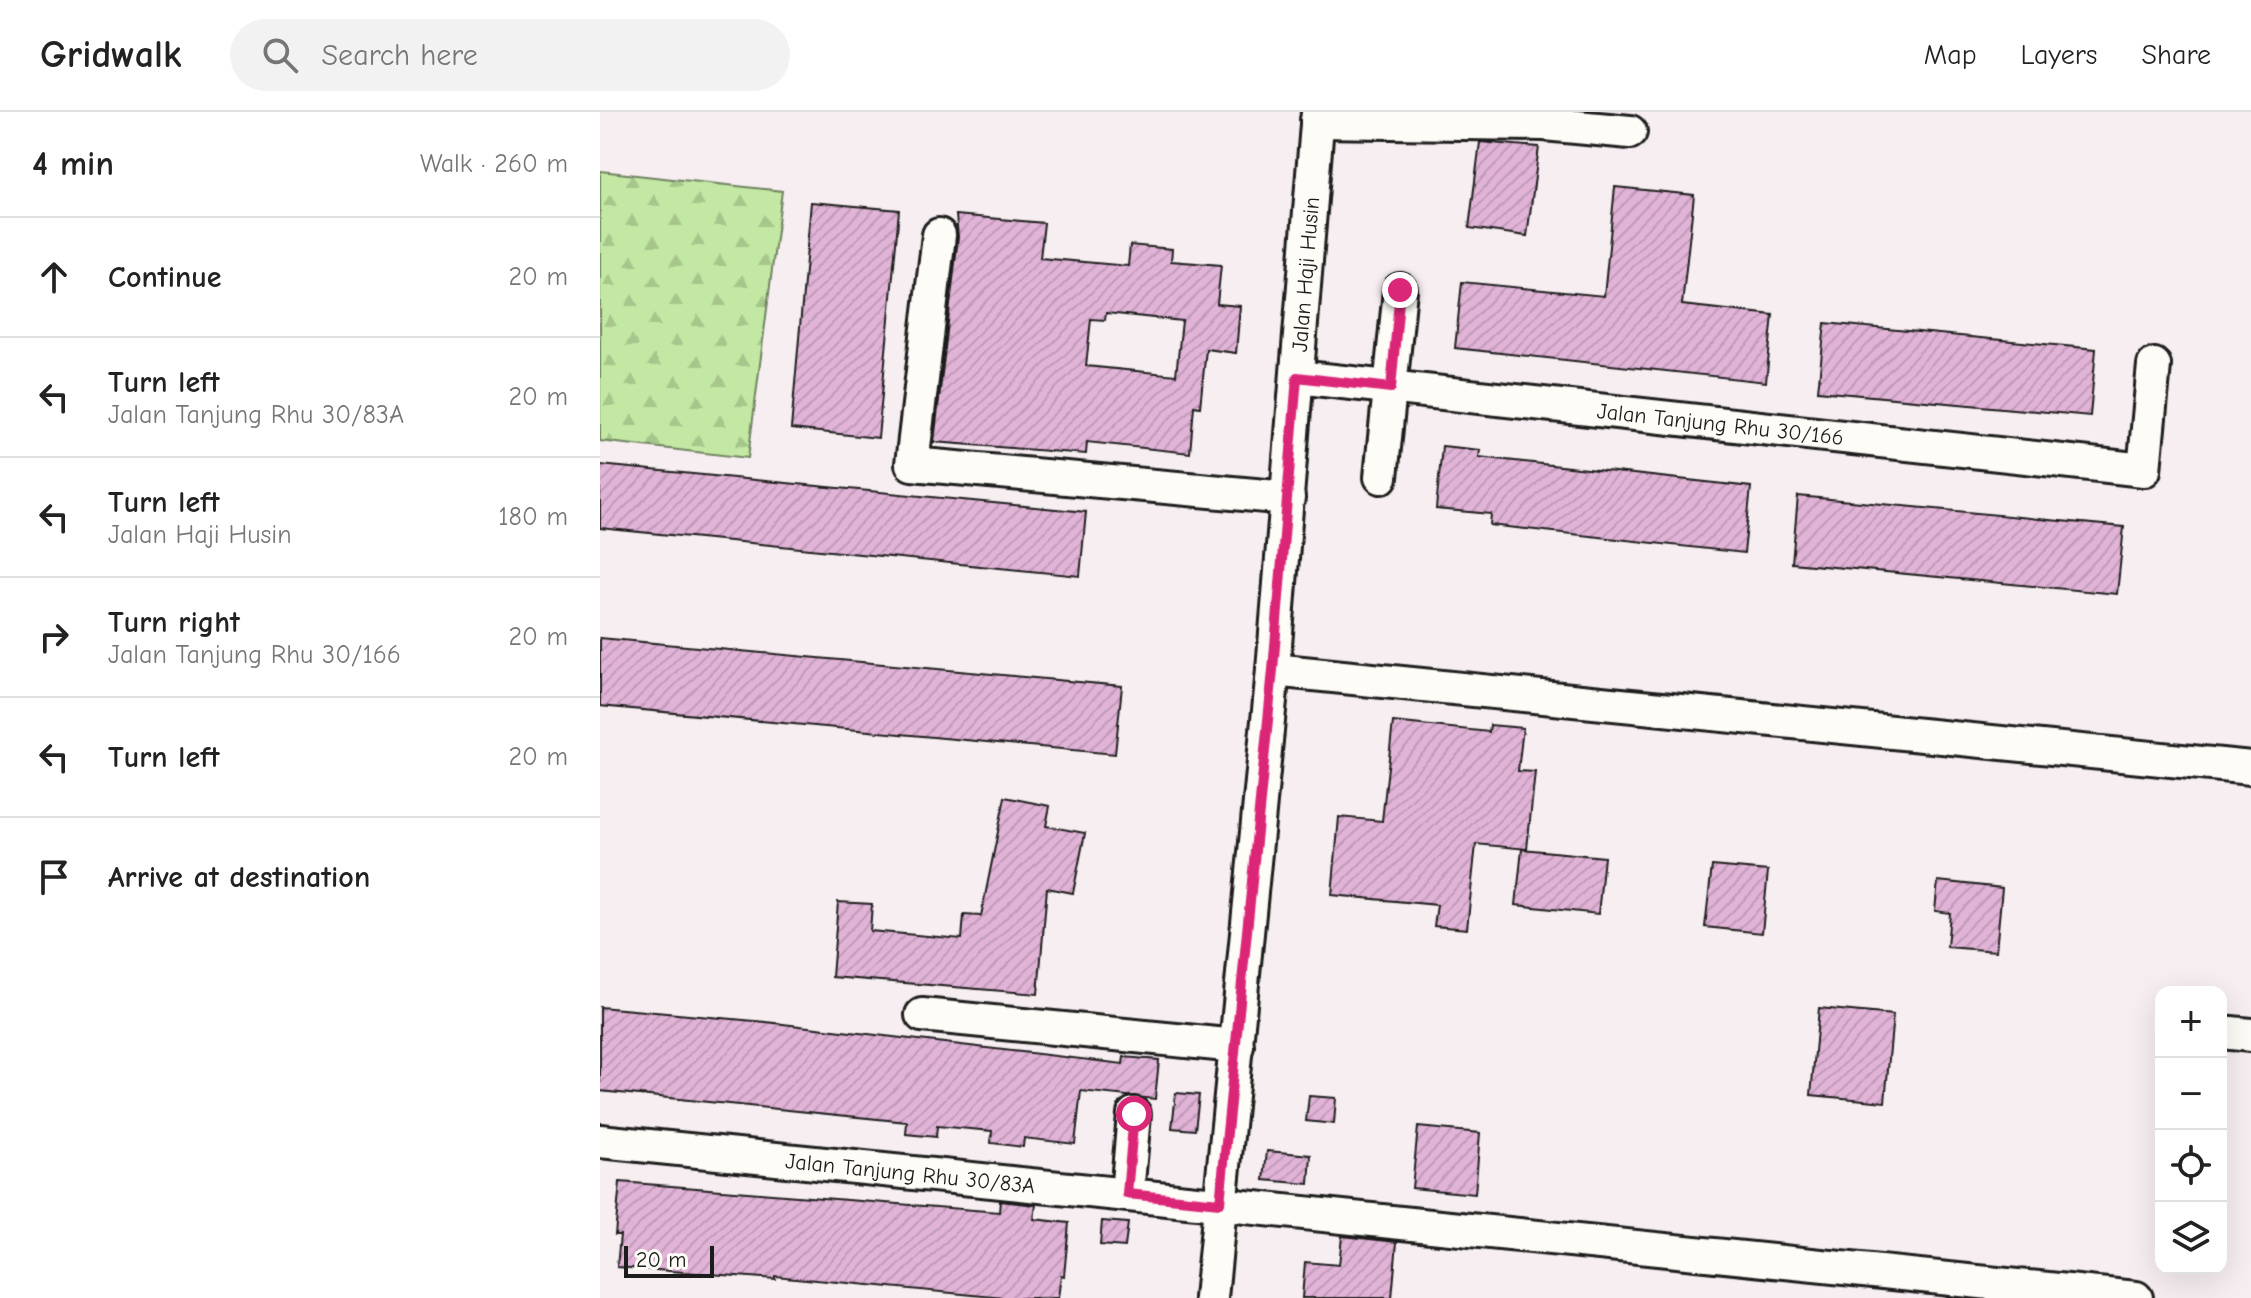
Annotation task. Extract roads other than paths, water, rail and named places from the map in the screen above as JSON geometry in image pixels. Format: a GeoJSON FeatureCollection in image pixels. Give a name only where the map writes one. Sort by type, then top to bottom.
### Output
{"type":"FeatureCollection","features":[{"type":"Feature","properties":{"kind":"street"},"geometry":{"type":"LineString","coordinates":[[1318,116],[1544,124],[1630,132]]}},
{"type":"Feature","properties":{"kind":"street","name":"Jalan Haji Husin"},"geometry":{"type":"LineString","coordinates":[[1211,1298],[1273,670],[1318,116]]}},
{"type":"Feature","properties":{"kind":"street"},"geometry":{"type":"LineString","coordinates":[[939,235],[912,464],[1288,498]]}},
{"type":"Feature","properties":{"kind":"street"},"geometry":{"type":"LineString","coordinates":[[1381,477],[1400,290]]}},
{"type":"Feature","properties":{"kind":"street","name":"Jalan Tanjung Rhu 30/166"},"geometry":{"type":"LineString","coordinates":[[1297,377],[2144,470],[2154,365]]}},
{"type":"Feature","properties":{"kind":"street"},"geometry":{"type":"LineString","coordinates":[[1273,670],[2251,768]]}},
{"type":"Feature","properties":{"kind":"street"},"geometry":{"type":"LineString","coordinates":[[922,1015],[1237,1046]]}},
{"type":"Feature","properties":{"kind":"street"},"geometry":{"type":"LineString","coordinates":[[2227,1033],[2251,1035]]}},
{"type":"Feature","properties":{"kind":"street"},"geometry":{"type":"LineString","coordinates":[[1127,1194],[1134,1114]]}},
{"type":"Feature","properties":{"kind":"street","name":"Jalan Tanjung Rhu 30/83A"},"geometry":{"type":"LineString","coordinates":[[600,1141],[2136,1298]]}}]}
